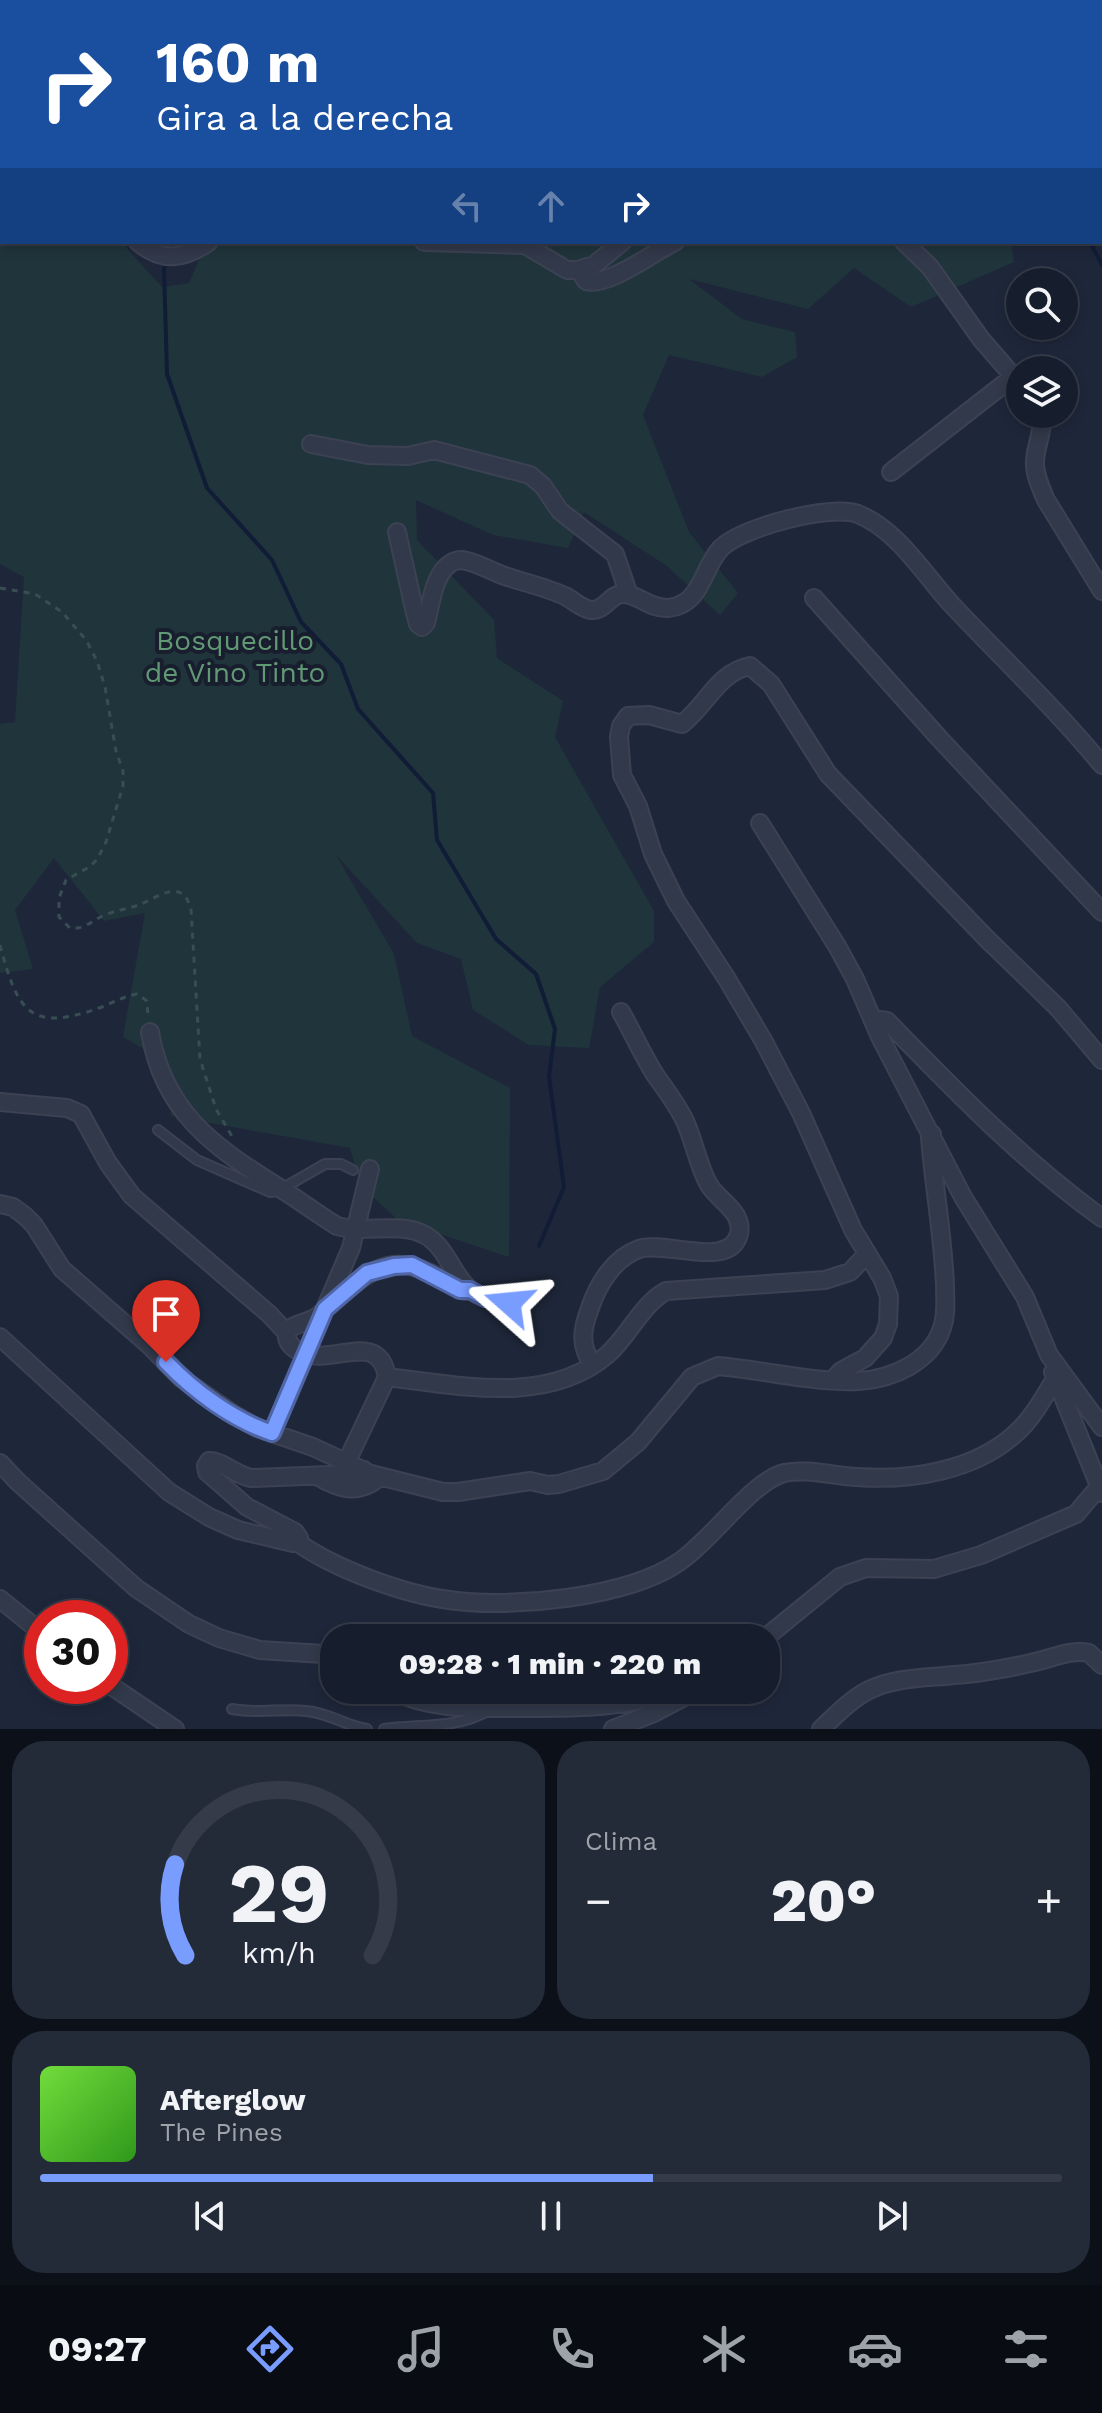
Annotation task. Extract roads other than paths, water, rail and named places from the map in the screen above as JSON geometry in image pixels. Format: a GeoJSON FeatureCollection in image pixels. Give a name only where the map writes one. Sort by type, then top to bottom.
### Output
{"type":"FeatureCollection","features":[{"type":"Feature","properties":{"kind":"street"},"geometry":{"type":"LineString","coordinates":[[141,244],[154,252],[174,257],[186,256],[206,244]]}},
{"type":"Feature","properties":{"kind":"street"},"geometry":{"type":"LineString","coordinates":[[491,244],[525,245],[567,270],[579,270],[601,261],[620,244]]}},
{"type":"Feature","properties":{"kind":"street"},"geometry":{"type":"LineString","coordinates":[[579,270],[586,281],[592,283],[623,271],[671,244]]}},
{"type":"Feature","properties":{"kind":"street"},"geometry":{"type":"LineString","coordinates":[[906,244],[930,267],[981,339],[1006,368]]}},
{"type":"Feature","properties":{"kind":"street"},"geometry":{"type":"LineString","coordinates":[[891,472],[1006,387]]}},
{"type":"Feature","properties":{"kind":"street"},"geometry":{"type":"LineString","coordinates":[[1042,428],[1035,459],[1039,484],[1102,591]]}},
{"type":"Feature","properties":{"kind":"street"},"geometry":{"type":"LineString","coordinates":[[311,444],[368,455],[408,456],[434,450],[530,475],[543,486],[560,511],[615,554],[629,595]]}},
{"type":"Feature","properties":{"kind":"street"},"geometry":{"type":"LineString","coordinates":[[397,532],[420,626],[426,623],[438,579],[454,561],[484,567],[563,596],[591,610],[599,609],[616,595],[629,595],[653,607],[670,608],[694,595],[715,556],[732,540],[810,513],[840,510],[855,513],[877,524],[905,551],[952,605],[1074,731],[1102,765]]}},
{"type":"Feature","properties":{"kind":"street"},"geometry":{"type":"LineString","coordinates":[[814,598],[939,738],[1102,912]]}},
{"type":"Feature","properties":{"kind":"street"},"geometry":{"type":"LineString","coordinates":[[833,1380],[841,1371],[875,1350],[888,1324],[889,1296],[882,1278],[853,1230],[801,1113],[763,1040],[676,901],[653,854],[638,806],[622,775],[619,737],[621,726],[628,716],[649,715],[682,724],[726,676],[750,666],[771,684],[828,774],[1058,1008],[1102,1060]]}},
{"type":"Feature","properties":{"kind":"street"},"geometry":{"type":"LineString","coordinates":[[760,823],[837,946],[980,1226],[1025,1297],[1100,1491],[1076,1514],[981,1555],[934,1569],[866,1568],[840,1577],[780,1626]]}},
{"type":"Feature","properties":{"kind":"street"},"geometry":{"type":"LineString","coordinates":[[593,1365],[583,1345],[583,1327],[601,1282],[624,1257],[653,1246],[721,1252],[735,1242],[740,1230],[737,1217],[714,1193],[706,1179],[685,1120],[621,1012]]}},
{"type":"Feature","properties":{"kind":"street"},"geometry":{"type":"LineString","coordinates":[[872,1019],[887,1021],[983,1117],[1062,1189],[1102,1218]]}},
{"type":"Feature","properties":{"kind":"street"},"geometry":{"type":"LineString","coordinates":[[150,1032],[161,1074],[178,1106],[228,1156],[337,1226],[411,1230],[425,1235],[437,1244],[470,1290],[485,1298],[509,1303]]}},
{"type":"Feature","properties":{"kind":"street"},"geometry":{"type":"LineString","coordinates":[[0,1102],[67,1108],[81,1114],[108,1163],[132,1196],[269,1314],[286,1332],[286,1339],[292,1348],[306,1355],[325,1357],[363,1351],[375,1353],[385,1363],[387,1377],[347,1461]]}},
{"type":"Feature","properties":{"kind":"street"},"geometry":{"type":"LineString","coordinates":[[0,1204],[13,1207],[25,1216],[62,1269],[150,1346],[181,1378],[233,1414],[380,1477],[443,1492],[458,1492],[530,1481],[548,1485],[579,1480],[603,1471],[628,1453],[692,1377],[710,1367],[833,1380],[880,1379],[898,1373],[925,1353],[942,1327],[945,1308],[944,1268],[930,1146],[932,1134]]}},
{"type":"Feature","properties":{"kind":"street"},"geometry":{"type":"LineString","coordinates":[[272,1433],[351,1248],[362,1169]]}},
{"type":"Feature","properties":{"kind":"street"},"geometry":{"type":"LineString","coordinates":[[387,1377],[489,1388],[549,1384],[593,1365],[614,1348],[652,1302],[666,1291],[766,1286],[837,1278],[850,1272],[867,1254]]}},
{"type":"Feature","properties":{"kind":"street"},"geometry":{"type":"LineString","coordinates":[[286,1332],[293,1325],[316,1318],[367,1273],[394,1266],[412,1265],[460,1290],[470,1290]]}},
{"type":"Feature","properties":{"kind":"street"},"geometry":{"type":"LineString","coordinates":[[0,1337],[169,1492],[209,1517],[238,1530],[297,1542],[323,1559],[359,1574],[447,1600],[473,1602],[587,1596],[645,1578],[678,1563],[761,1486],[783,1473],[901,1477],[943,1469],[979,1457],[1004,1443],[1024,1425],[1055,1379]]}},
{"type":"Feature","properties":{"kind":"street"},"geometry":{"type":"LineString","coordinates":[[1049,1355],[1102,1427]]}},
{"type":"Feature","properties":{"kind":"street"},"geometry":{"type":"LineString","coordinates":[[297,1542],[299,1538],[295,1532],[247,1507],[207,1472],[206,1466],[212,1460],[251,1478],[354,1474],[364,1470]]}},
{"type":"Feature","properties":{"kind":"street"},"geometry":{"type":"LineString","coordinates":[[0,1463],[136,1588],[189,1624],[219,1638],[260,1650],[320,1654]]}},
{"type":"Feature","properties":{"kind":"street"},"geometry":{"type":"LineString","coordinates":[[316,1475],[349,1490],[368,1487],[380,1477]]}},
{"type":"Feature","properties":{"kind":"street"},"geometry":{"type":"LineString","coordinates":[[0,1599],[24,1618]]}},
{"type":"Feature","properties":{"kind":"street"},"geometry":{"type":"LineString","coordinates":[[821,1729],[870,1689],[922,1676],[974,1673],[1033,1663],[1071,1652],[1089,1653],[1102,1665]]}},
{"type":"Feature","properties":{"kind":"street"},"geometry":{"type":"LineString","coordinates":[[128,1697],[175,1729]]}},
{"type":"Feature","properties":{"kind":"street"},"geometry":{"type":"LineString","coordinates":[[432,1704],[488,1708],[618,1704]]}},
{"type":"Feature","properties":{"kind":"street"},"geometry":{"type":"LineString","coordinates":[[613,1729],[672,1704]]}},
{"type":"Feature","properties":{"kind":"lane"},"geometry":{"type":"LineString","coordinates":[[158,1130],[181,1150],[213,1168],[270,1192],[325,1164],[362,1169]]}},
{"type":"Feature","properties":{"kind":"lane"},"geometry":{"type":"LineString","coordinates":[[384,1729],[437,1728],[483,1714],[488,1708]]}},
{"type":"Feature","properties":{"kind":"lane"},"geometry":{"type":"LineString","coordinates":[[232,1709],[263,1713],[290,1710],[316,1712],[367,1729]]}},
{"type":"Feature","properties":{"kind":"waterway"},"geometry":{"type":"LineString","coordinates":[[171,252],[175,244]]}},
{"type":"Feature","properties":{"kind":"waterway"},"geometry":{"type":"LineString","coordinates":[[1091,244],[1102,265]]}},
{"type":"Feature","properties":{"kind":"waterway"},"geometry":{"type":"LineString","coordinates":[[168,260],[164,268],[167,374],[207,488],[272,560],[301,622],[341,664],[358,709],[433,793],[437,840],[496,939],[536,974],[555,1029],[549,1077],[564,1187],[539,1246]]}},
{"type":"Feature","properties":{"kind":"park label","name":"Bosquecillo de Vino Tinto"},"geometry":{"type":"Point","coordinates":[235,656]}}]}
